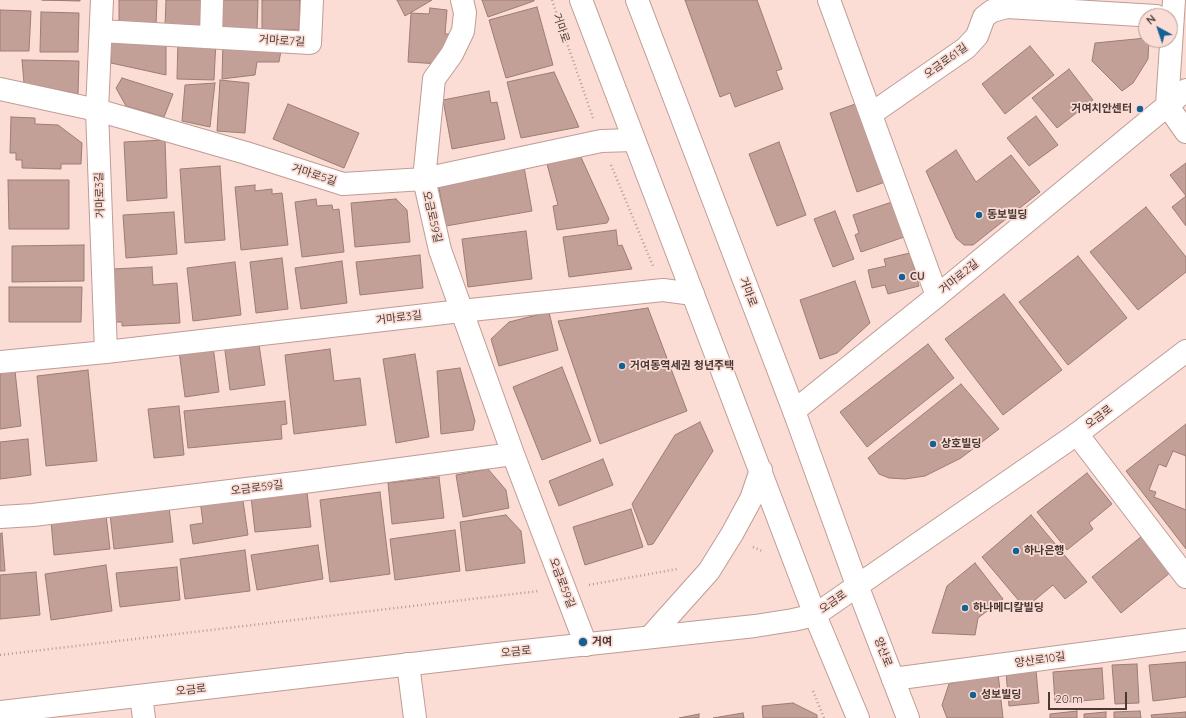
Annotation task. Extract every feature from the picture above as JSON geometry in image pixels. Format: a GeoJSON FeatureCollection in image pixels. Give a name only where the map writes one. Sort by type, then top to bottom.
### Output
{"type":"FeatureCollection","features":[{"type":"Feature","properties":{"kind":"street"},"geometry":{"type":"LineString","coordinates":[[97,110],[102,0]]}},
{"type":"Feature","properties":{"kind":"street"},"geometry":{"type":"LineString","coordinates":[[211,37],[212,0]]}},
{"type":"Feature","properties":{"kind":"street","name":"거마로7길"},"geometry":{"type":"LineString","coordinates":[[101,31],[310,43],[312,0]]}},
{"type":"Feature","properties":{"kind":"street","name":"오금로59길"},"geometry":{"type":"LineString","coordinates":[[462,0],[465,13],[463,31],[452,54],[434,79],[424,179],[440,250],[461,311],[513,454],[586,645]]}},
{"type":"Feature","properties":{"kind":"street"},"geometry":{"type":"LineString","coordinates":[[581,0],[814,615],[858,718]]}},
{"type":"Feature","properties":{"kind":"street","name":"거마로"},"geometry":{"type":"LineString","coordinates":[[637,0],[794,411],[857,585]]}},
{"type":"Feature","properties":{"kind":"street","name":"거마로2길"},"geometry":{"type":"LineString","coordinates":[[829,0],[937,296],[1186,90]]}},
{"type":"Feature","properties":{"kind":"street","name":"오금로61길"},"geometry":{"type":"LineString","coordinates":[[871,114],[966,48],[977,36],[984,17],[992,11],[1007,7],[1138,11]]}},
{"type":"Feature","properties":{"kind":"street","name":"오금로61길"},"geometry":{"type":"LineString","coordinates":[[1167,105],[1168,48]]}},
{"type":"Feature","properties":{"kind":"street","name":"거마로5길"},"geometry":{"type":"LineString","coordinates":[[0,89],[97,110],[246,153],[343,184],[424,179],[601,140],[634,140]]}},
{"type":"Feature","properties":{"kind":"street"},"geometry":{"type":"LineString","coordinates":[[1167,105],[1186,132]]}},
{"type":"Feature","properties":{"kind":"street","name":"거마로3길"},"geometry":{"type":"LineString","coordinates":[[97,110],[106,352]]}},
{"type":"Feature","properties":{"kind":"street","name":"거마로3길"},"geometry":{"type":"LineString","coordinates":[[0,362],[106,352],[461,311],[662,290],[693,294]]}},
{"type":"Feature","properties":{"kind":"street"},"geometry":{"type":"LineString","coordinates":[[794,411],[937,296]]}},
{"type":"Feature","properties":{"kind":"street","name":"오금로"},"geometry":{"type":"LineString","coordinates":[[0,712],[408,664],[756,626],[814,615],[1077,434],[1186,351]]}},
{"type":"Feature","properties":{"kind":"street"},"geometry":{"type":"LineString","coordinates":[[1077,434],[1186,577]]}},
{"type":"Feature","properties":{"kind":"street","name":"오금로59길"},"geometry":{"type":"LineString","coordinates":[[0,517],[33,515],[266,487],[513,454]]}},
{"type":"Feature","properties":{"kind":"street"},"geometry":{"type":"LineString","coordinates":[[650,637],[709,571],[732,534],[751,499],[760,470]]}},
{"type":"Feature","properties":{"kind":"street","name":"양산로"},"geometry":{"type":"LineString","coordinates":[[857,585],[908,718]]}},
{"type":"Feature","properties":{"kind":"street","name":"양산로10길"},"geometry":{"type":"LineString","coordinates":[[893,679],[1186,640]]}},
{"type":"Feature","properties":{"kind":"street"},"geometry":{"type":"LineString","coordinates":[[408,664],[416,718]]}},
{"type":"Feature","properties":{"kind":"street"},"geometry":{"type":"LineString","coordinates":[[141,696],[144,718]]}},
{"type":"Feature","properties":{"kind":"path","name":"거마로"},"geometry":{"type":"LineString","coordinates":[[552,0],[601,140],[662,290]]}},
{"type":"Feature","properties":{"kind":"path"},"geometry":{"type":"LineString","coordinates":[[748,545],[769,555]]}},
{"type":"Feature","properties":{"kind":"path"},"geometry":{"type":"LineString","coordinates":[[585,586],[681,569]]}},
{"type":"Feature","properties":{"kind":"path"},"geometry":{"type":"LineString","coordinates":[[0,655],[541,591]]}},
{"type":"Feature","properties":{"kind":"path"},"geometry":{"type":"LineString","coordinates":[[814,691],[824,718]]}},
{"type":"Feature","properties":{"kind":"building"},"geometry":{"type":"Polygon","coordinates":[[[42,0],[80,0],[80,1],[42,0]]]}},
{"type":"Feature","properties":{"kind":"building"},"geometry":{"type":"Polygon","coordinates":[[[119,0],[157,0],[156,25],[119,24],[119,0]]]}},
{"type":"Feature","properties":{"kind":"building"},"geometry":{"type":"Polygon","coordinates":[[[166,0],[204,0],[203,28],[165,27],[166,0]]]}},
{"type":"Feature","properties":{"kind":"building"},"geometry":{"type":"Polygon","coordinates":[[[220,0],[258,0],[257,29],[219,28],[220,0]]]}},
{"type":"Feature","properties":{"kind":"building"},"geometry":{"type":"Polygon","coordinates":[[[262,0],[300,0],[299,30],[262,29],[262,0]]]}},
{"type":"Feature","properties":{"kind":"building"},"geometry":{"type":"Polygon","coordinates":[[[397,0],[432,0],[405,16],[397,0]]]}},
{"type":"Feature","properties":{"kind":"building"},"geometry":{"type":"Polygon","coordinates":[[[482,0],[534,0],[534,1],[488,17],[482,0]]]}},
{"type":"Feature","properties":{"kind":"building"},"geometry":{"type":"Polygon","coordinates":[[[685,0],[757,0],[782,69],[776,71],[783,89],[735,107],[730,93],[720,97],[685,0]]]}},
{"type":"Feature","properties":{"kind":"building"},"geometry":{"type":"Polygon","coordinates":[[[537,7],[553,65],[506,78],[489,20],[537,7]]]}},
{"type":"Feature","properties":{"kind":"building"},"geometry":{"type":"Polygon","coordinates":[[[430,8],[447,10],[445,34],[449,34],[447,55],[440,64],[408,62],[411,13],[429,14],[430,8]]]}},
{"type":"Feature","properties":{"kind":"building"},"geometry":{"type":"Polygon","coordinates":[[[0,10],[31,11],[29,51],[0,51],[0,10]]]}},
{"type":"Feature","properties":{"kind":"building"},"geometry":{"type":"Polygon","coordinates":[[[41,12],[79,13],[78,52],[40,52],[41,12]]]}},
{"type":"Feature","properties":{"kind":"building"},"geometry":{"type":"Polygon","coordinates":[[[178,39],[216,40],[214,80],[177,79],[178,39]]]}},
{"type":"Feature","properties":{"kind":"building"},"geometry":{"type":"Polygon","coordinates":[[[1138,39],[1138,48],[1149,48],[1148,59],[1133,83],[1122,91],[1092,61],[1095,43],[1138,39]]]}},
{"type":"Feature","properties":{"kind":"building"},"geometry":{"type":"Polygon","coordinates":[[[110,41],[166,42],[166,75],[111,63],[110,41]]]}},
{"type":"Feature","properties":{"kind":"building"},"geometry":{"type":"Polygon","coordinates":[[[223,41],[282,45],[279,62],[257,62],[255,75],[222,79],[223,41]]]}},
{"type":"Feature","properties":{"kind":"building"},"geometry":{"type":"Polygon","coordinates":[[[1030,46],[1054,75],[1005,114],[982,84],[1030,46]]]}},
{"type":"Feature","properties":{"kind":"building"},"geometry":{"type":"Polygon","coordinates":[[[22,60],[79,61],[78,94],[24,83],[22,60]]]}},
{"type":"Feature","properties":{"kind":"building"},"geometry":{"type":"Polygon","coordinates":[[[1069,69],[1093,100],[1057,128],[1032,98],[1069,69]]]}},
{"type":"Feature","properties":{"kind":"building"},"geometry":{"type":"Polygon","coordinates":[[[554,72],[579,127],[521,138],[507,82],[554,72]]]}},
{"type":"Feature","properties":{"kind":"building"},"geometry":{"type":"Polygon","coordinates":[[[122,78],[173,94],[164,117],[126,106],[116,88],[122,78]]]}},
{"type":"Feature","properties":{"kind":"building"},"geometry":{"type":"Polygon","coordinates":[[[220,80],[249,83],[245,133],[217,131],[220,80]]]}},
{"type":"Feature","properties":{"kind":"building"},"geometry":{"type":"Polygon","coordinates":[[[215,83],[210,127],[182,121],[185,85],[215,83]]]}},
{"type":"Feature","properties":{"kind":"building"},"geometry":{"type":"Polygon","coordinates":[[[489,91],[491,103],[497,102],[505,139],[452,149],[443,100],[489,91]]]}},
{"type":"Feature","properties":{"kind":"building"},"geometry":{"type":"Polygon","coordinates":[[[861,102],[888,181],[857,192],[830,113],[861,102]]]}},
{"type":"Feature","properties":{"kind":"building"},"geometry":{"type":"Polygon","coordinates":[[[288,104],[359,133],[344,168],[273,139],[288,104]]]}},
{"type":"Feature","properties":{"kind":"building"},"geometry":{"type":"Polygon","coordinates":[[[1036,116],[1058,145],[1029,166],[1007,138],[1036,116]]]}},
{"type":"Feature","properties":{"kind":"building"},"geometry":{"type":"Polygon","coordinates":[[[11,117],[35,118],[35,124],[58,125],[82,143],[81,164],[61,164],[61,169],[22,168],[22,160],[16,160],[16,153],[10,153],[11,117]]]}},
{"type":"Feature","properties":{"kind":"building"},"geometry":{"type":"Polygon","coordinates":[[[165,140],[167,198],[127,201],[124,142],[165,140]]]}},
{"type":"Feature","properties":{"kind":"building"},"geometry":{"type":"Polygon","coordinates":[[[779,142],[806,215],[777,226],[749,154],[779,142]]]}},
{"type":"Feature","properties":{"kind":"building","name":"동보빌딩"},"geometry":{"type":"Polygon","coordinates":[[[956,150],[976,182],[1011,155],[1040,192],[973,245],[964,245],[956,238],[926,171],[956,150]]]}},
{"type":"Feature","properties":{"kind":"building"},"geometry":{"type":"Polygon","coordinates":[[[580,155],[609,219],[607,223],[557,230],[553,206],[558,205],[547,164],[580,155]]]}},
{"type":"Feature","properties":{"kind":"building"},"geometry":{"type":"Polygon","coordinates":[[[1186,163],[1186,196],[1170,175],[1186,163]]]}},
{"type":"Feature","properties":{"kind":"building"},"geometry":{"type":"Polygon","coordinates":[[[220,166],[225,240],[185,243],[180,169],[220,166]]]}},
{"type":"Feature","properties":{"kind":"building"},"geometry":{"type":"Polygon","coordinates":[[[524,167],[532,211],[446,226],[438,183],[524,167]]]}},
{"type":"Feature","properties":{"kind":"building"},"geometry":{"type":"Polygon","coordinates":[[[8,180],[69,180],[69,229],[9,229],[8,180]]]}},
{"type":"Feature","properties":{"kind":"building"},"geometry":{"type":"Polygon","coordinates":[[[255,185],[255,191],[272,189],[272,194],[282,193],[288,245],[241,250],[235,187],[255,185]]]}},
{"type":"Feature","properties":{"kind":"building"},"geometry":{"type":"Polygon","coordinates":[[[1186,196],[1186,226],[1172,207],[1186,196]]]}},
{"type":"Feature","properties":{"kind":"building"},"geometry":{"type":"Polygon","coordinates":[[[316,199],[317,206],[332,205],[333,210],[339,209],[344,252],[302,257],[295,202],[316,199]]]}},
{"type":"Feature","properties":{"kind":"building"},"geometry":{"type":"Polygon","coordinates":[[[396,199],[407,210],[410,242],[355,247],[351,203],[396,199]]]}},
{"type":"Feature","properties":{"kind":"building"},"geometry":{"type":"Polygon","coordinates":[[[895,201],[907,236],[861,252],[855,235],[859,233],[853,215],[895,201]]]}},
{"type":"Feature","properties":{"kind":"building"},"geometry":{"type":"Polygon","coordinates":[[[1146,207],[1186,257],[1186,272],[1138,310],[1090,252],[1146,207]]]}},
{"type":"Feature","properties":{"kind":"building"},"geometry":{"type":"Polygon","coordinates":[[[835,211],[854,259],[833,267],[814,219],[835,211]]]}},
{"type":"Feature","properties":{"kind":"building"},"geometry":{"type":"Polygon","coordinates":[[[174,212],[177,254],[126,258],[123,215],[174,212]]]}},
{"type":"Feature","properties":{"kind":"building"},"geometry":{"type":"Polygon","coordinates":[[[616,230],[618,246],[622,245],[632,269],[569,277],[563,237],[616,230]]]}},
{"type":"Feature","properties":{"kind":"building"},"geometry":{"type":"Polygon","coordinates":[[[526,231],[532,279],[468,287],[462,239],[526,231]]]}},
{"type":"Feature","properties":{"kind":"building"},"geometry":{"type":"Polygon","coordinates":[[[84,245],[84,281],[12,282],[12,246],[84,245]]]}},
{"type":"Feature","properties":{"kind":"building"},"geometry":{"type":"Polygon","coordinates":[[[910,253],[919,286],[888,294],[885,285],[872,288],[868,270],[886,266],[884,259],[910,253]]]}},
{"type":"Feature","properties":{"kind":"building"},"geometry":{"type":"Polygon","coordinates":[[[420,255],[423,288],[360,295],[356,262],[420,255]]]}},
{"type":"Feature","properties":{"kind":"building"},"geometry":{"type":"Polygon","coordinates":[[[1078,256],[1127,318],[1068,365],[1019,302],[1078,256]]]}},
{"type":"Feature","properties":{"kind":"building"},"geometry":{"type":"Polygon","coordinates":[[[282,258],[288,309],[256,313],[250,262],[282,258]]]}},
{"type":"Feature","properties":{"kind":"building"},"geometry":{"type":"Polygon","coordinates":[[[342,261],[347,303],[301,309],[295,268],[342,261]]]}},
{"type":"Feature","properties":{"kind":"building"},"geometry":{"type":"Polygon","coordinates":[[[235,262],[241,315],[193,321],[187,268],[235,262]]]}},
{"type":"Feature","properties":{"kind":"building"},"geometry":{"type":"Polygon","coordinates":[[[152,267],[153,285],[177,283],[180,323],[122,326],[122,322],[115,322],[113,269],[152,267]]]}},
{"type":"Feature","properties":{"kind":"building"},"geometry":{"type":"Polygon","coordinates":[[[855,281],[870,323],[837,353],[820,359],[800,300],[855,281]]]}},
{"type":"Feature","properties":{"kind":"building"},"geometry":{"type":"Polygon","coordinates":[[[9,287],[82,287],[81,322],[9,322],[9,287]]]}},
{"type":"Feature","properties":{"kind":"building"},"geometry":{"type":"Polygon","coordinates":[[[1004,294],[1062,370],[1003,415],[945,339],[1004,294]]]}},
{"type":"Feature","properties":{"kind":"building","name":"거여동역세권 청년주택"},"geometry":{"type":"Polygon","coordinates":[[[648,308],[687,411],[600,444],[558,321],[648,308]]]}},
{"type":"Feature","properties":{"kind":"building"},"geometry":{"type":"Polygon","coordinates":[[[549,312],[558,350],[499,366],[491,339],[509,322],[549,312]]]}},
{"type":"Feature","properties":{"kind":"building"},"geometry":{"type":"Polygon","coordinates":[[[258,338],[265,385],[230,390],[224,343],[258,338]]]}},
{"type":"Feature","properties":{"kind":"building"},"geometry":{"type":"Polygon","coordinates":[[[928,344],[954,378],[867,447],[840,412],[928,344]]]}},
{"type":"Feature","properties":{"kind":"building"},"geometry":{"type":"Polygon","coordinates":[[[213,346],[219,392],[185,397],[179,351],[213,346]]]}},
{"type":"Feature","properties":{"kind":"building"},"geometry":{"type":"Polygon","coordinates":[[[330,349],[334,381],[360,378],[366,425],[294,434],[285,355],[330,349]]]}},
{"type":"Feature","properties":{"kind":"building"},"geometry":{"type":"Polygon","coordinates":[[[415,354],[429,437],[396,443],[383,359],[415,354]]]}},
{"type":"Feature","properties":{"kind":"building"},"geometry":{"type":"Polygon","coordinates":[[[562,367],[591,441],[542,460],[513,387],[562,367]]]}},
{"type":"Feature","properties":{"kind":"building"},"geometry":{"type":"Polygon","coordinates":[[[460,368],[475,421],[473,430],[441,434],[437,371],[460,368]]]}},
{"type":"Feature","properties":{"kind":"building"},"geometry":{"type":"Polygon","coordinates":[[[88,370],[97,461],[46,466],[37,376],[88,370]]]}},
{"type":"Feature","properties":{"kind":"building"},"geometry":{"type":"Polygon","coordinates":[[[15,371],[21,426],[0,429],[0,373],[15,371]]]}},
{"type":"Feature","properties":{"kind":"building","name":"상호빌딩"},"geometry":{"type":"Polygon","coordinates":[[[961,384],[999,429],[961,458],[925,476],[905,479],[889,478],[879,474],[868,458],[961,384]]]}},
{"type":"Feature","properties":{"kind":"building"},"geometry":{"type":"Polygon","coordinates":[[[285,401],[287,424],[281,425],[282,439],[188,448],[184,411],[285,401]]]}},
{"type":"Feature","properties":{"kind":"building"},"geometry":{"type":"Polygon","coordinates":[[[179,406],[184,455],[154,458],[148,409],[179,406]]]}},
{"type":"Feature","properties":{"kind":"building"},"geometry":{"type":"Polygon","coordinates":[[[700,422],[713,451],[653,544],[648,545],[632,504],[675,435],[700,422]]]}},
{"type":"Feature","properties":{"kind":"building"},"geometry":{"type":"Polygon","coordinates":[[[1186,424],[1186,549],[1126,471],[1186,424]]]}},
{"type":"Feature","properties":{"kind":"building"},"geometry":{"type":"Polygon","coordinates":[[[28,439],[31,475],[0,479],[0,442],[28,439]]]}},
{"type":"Feature","properties":{"kind":"building"},"geometry":{"type":"Polygon","coordinates":[[[1173,451],[1186,456],[1186,510],[1154,497],[1156,492],[1149,490],[1159,464],[1166,467],[1173,451]]]}},
{"type":"Feature","properties":{"kind":"building"},"geometry":{"type":"Polygon","coordinates":[[[603,459],[613,485],[559,506],[549,481],[603,459]]]}},
{"type":"Feature","properties":{"kind":"building"},"geometry":{"type":"Polygon","coordinates":[[[488,469],[506,490],[509,508],[463,517],[456,475],[488,469]]]}},
{"type":"Feature","properties":{"kind":"building"},"geometry":{"type":"Polygon","coordinates":[[[1087,473],[1112,504],[1089,523],[1093,529],[1067,550],[1037,512],[1087,473]]]}},
{"type":"Feature","properties":{"kind":"building"},"geometry":{"type":"Polygon","coordinates":[[[439,477],[444,518],[392,524],[388,483],[439,477]]]}},
{"type":"Feature","properties":{"kind":"building"},"geometry":{"type":"Polygon","coordinates":[[[307,492],[311,527],[255,532],[251,497],[307,492]]]}},
{"type":"Feature","properties":{"kind":"building"},"geometry":{"type":"Polygon","coordinates":[[[380,492],[390,574],[330,582],[320,500],[380,492]]]}},
{"type":"Feature","properties":{"kind":"building"},"geometry":{"type":"Polygon","coordinates":[[[242,494],[248,535],[193,544],[190,525],[203,523],[200,500],[242,494]]]}},
{"type":"Feature","properties":{"kind":"building"},"geometry":{"type":"Polygon","coordinates":[[[169,507],[173,542],[114,549],[110,514],[169,507]]]}},
{"type":"Feature","properties":{"kind":"building"},"geometry":{"type":"Polygon","coordinates":[[[631,509],[643,547],[585,565],[573,527],[631,509]]]}},
{"type":"Feature","properties":{"kind":"building"},"geometry":{"type":"Polygon","coordinates":[[[106,515],[110,549],[54,555],[51,521],[106,515]]]}},
{"type":"Feature","properties":{"kind":"building"},"geometry":{"type":"Polygon","coordinates":[[[506,515],[521,531],[525,563],[466,571],[460,522],[506,515]]]}},
{"type":"Feature","properties":{"kind":"building"},"geometry":{"type":"Polygon","coordinates":[[[1031,515],[1087,582],[1065,599],[1053,585],[1025,608],[982,557],[1031,515]]]}},
{"type":"Feature","properties":{"kind":"building"},"geometry":{"type":"Polygon","coordinates":[[[455,530],[460,571],[395,580],[390,539],[455,530]]]}},
{"type":"Feature","properties":{"kind":"building"},"geometry":{"type":"Polygon","coordinates":[[[2,533],[5,571],[0,571],[0,534],[2,533]]]}},
{"type":"Feature","properties":{"kind":"building"},"geometry":{"type":"Polygon","coordinates":[[[1142,536],[1171,572],[1121,613],[1092,577],[1142,536]]]}},
{"type":"Feature","properties":{"kind":"building"},"geometry":{"type":"Polygon","coordinates":[[[318,545],[323,579],[257,590],[251,555],[318,545]]]}},
{"type":"Feature","properties":{"kind":"building"},"geometry":{"type":"Polygon","coordinates":[[[245,550],[250,591],[185,599],[180,559],[245,550]]]}},
{"type":"Feature","properties":{"kind":"building","name":"하나메디칼빌딩"},"geometry":{"type":"Polygon","coordinates":[[[975,563],[1003,599],[978,618],[975,635],[932,633],[947,586],[975,563]]]}},
{"type":"Feature","properties":{"kind":"building"},"geometry":{"type":"Polygon","coordinates":[[[106,565],[112,611],[51,620],[45,574],[106,565]]]}},
{"type":"Feature","properties":{"kind":"building"},"geometry":{"type":"Polygon","coordinates":[[[177,567],[180,600],[120,607],[116,573],[177,567]]]}},
{"type":"Feature","properties":{"kind":"building"},"geometry":{"type":"Polygon","coordinates":[[[36,572],[40,615],[0,619],[0,575],[36,572]]]}},
{"type":"Feature","properties":{"kind":"building"},"geometry":{"type":"Polygon","coordinates":[[[1186,662],[1186,697],[1153,701],[1149,665],[1186,662]]]}},
{"type":"Feature","properties":{"kind":"building"},"geometry":{"type":"Polygon","coordinates":[[[1137,664],[1139,703],[1115,704],[1112,665],[1137,664]]]}},
{"type":"Feature","properties":{"kind":"building"},"geometry":{"type":"Polygon","coordinates":[[[1102,668],[1104,699],[1055,703],[1053,672],[1102,668]]]}},
{"type":"Feature","properties":{"kind":"building"},"geometry":{"type":"Polygon","coordinates":[[[1036,670],[1039,703],[1009,706],[1006,673],[1036,670]]]}},
{"type":"Feature","properties":{"kind":"building","name":"성보빌딩"},"geometry":{"type":"Polygon","coordinates":[[[998,673],[1003,718],[947,718],[942,705],[949,684],[998,673]]]}},
{"type":"Feature","properties":{"kind":"building"},"geometry":{"type":"Polygon","coordinates":[[[793,703],[817,715],[817,718],[763,718],[762,706],[793,703]]]}},
{"type":"Feature","properties":{"kind":"building"},"geometry":{"type":"Polygon","coordinates":[[[1077,711],[1077,718],[1050,718],[1050,714],[1077,711]]]}},
{"type":"Feature","properties":{"kind":"building"},"geometry":{"type":"Polygon","coordinates":[[[1140,711],[1141,718],[1114,718],[1114,712],[1140,711]]]}},
{"type":"Feature","properties":{"kind":"building"},"geometry":{"type":"Polygon","coordinates":[[[1106,712],[1106,718],[1084,718],[1084,714],[1106,712]]]}},
{"type":"Feature","properties":{"kind":"building"},"geometry":{"type":"Polygon","coordinates":[[[1186,712],[1186,718],[1152,718],[1151,715],[1186,712]]]}},
{"type":"Feature","properties":{"kind":"building"},"geometry":{"type":"Polygon","coordinates":[[[743,713],[744,718],[713,718],[743,713]]]}},
{"type":"Feature","properties":{"kind":"building"},"geometry":{"type":"Polygon","coordinates":[[[699,714],[699,718],[679,718],[699,714]]]}},
{"type":"Feature","properties":{"kind":"place","name":"거여치안센터"},"geometry":{"type":"Point","coordinates":[1140,109]}},
{"type":"Feature","properties":{"kind":"place","name":"동보빌딩"},"geometry":{"type":"Point","coordinates":[979,215]}},
{"type":"Feature","properties":{"kind":"place","name":"CU"},"geometry":{"type":"Point","coordinates":[902,277]}},
{"type":"Feature","properties":{"kind":"place","name":"거여동역세권 청년주택"},"geometry":{"type":"Point","coordinates":[622,366]}},
{"type":"Feature","properties":{"kind":"place","name":"상호빌딩"},"geometry":{"type":"Point","coordinates":[933,444]}},
{"type":"Feature","properties":{"kind":"place","name":"하나은행"},"geometry":{"type":"Point","coordinates":[1016,551]}},
{"type":"Feature","properties":{"kind":"place","name":"하나메디칼빌딩"},"geometry":{"type":"Point","coordinates":[965,608]}},
{"type":"Feature","properties":{"kind":"place","name":"거여"},"geometry":{"type":"Point","coordinates":[583,642]}},
{"type":"Feature","properties":{"kind":"place","name":"성보빌딩"},"geometry":{"type":"Point","coordinates":[973,695]}}]}
